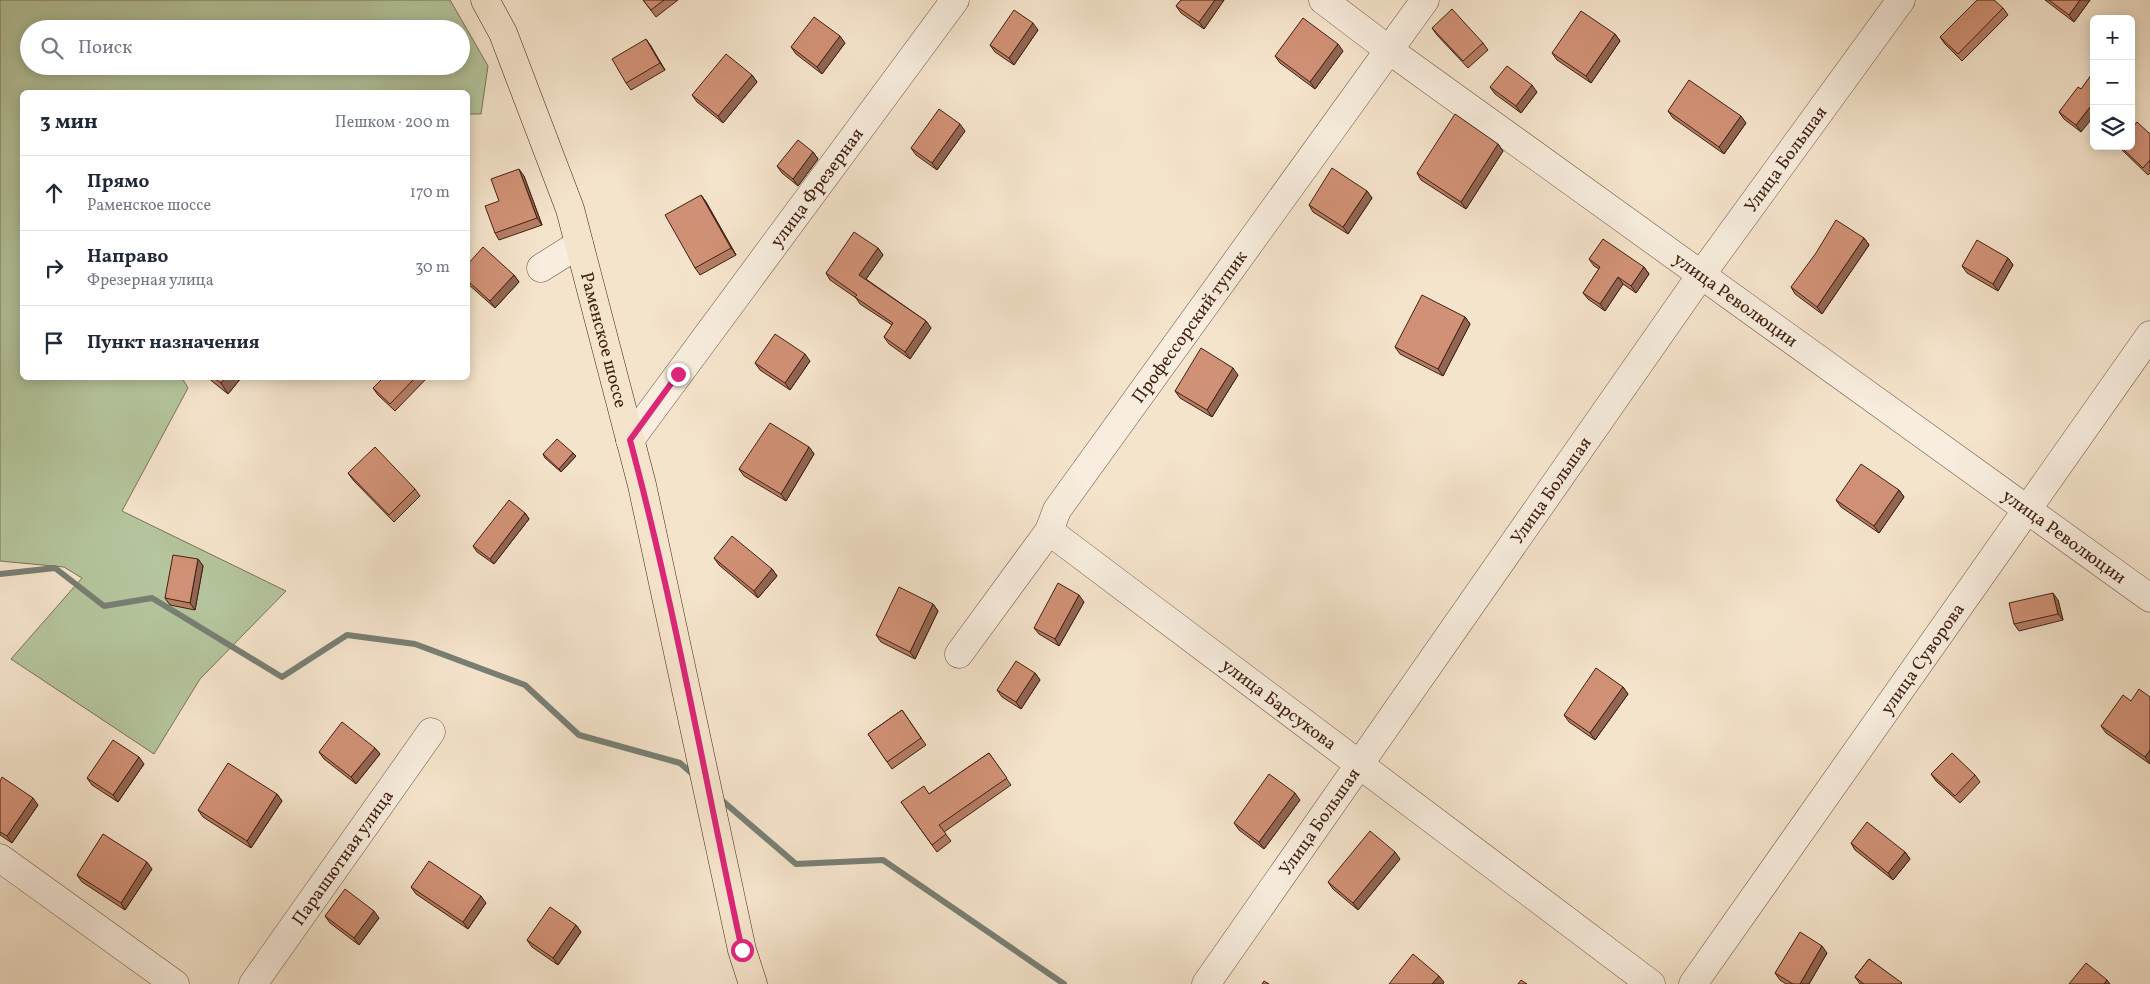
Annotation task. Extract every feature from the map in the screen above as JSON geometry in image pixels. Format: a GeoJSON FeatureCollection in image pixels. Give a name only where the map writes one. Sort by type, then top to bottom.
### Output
{"type":"FeatureCollection","features":[{"type":"Feature","properties":{"kind":"main road","name":"Раменское шоссе"},"geometry":{"type":"LineString","coordinates":[[485,0],[503,33],[570,209],[642,485],[742,950],[753,984]]}},
{"type":"Feature","properties":{"kind":"street","name":"улица Фрезерная"},"geometry":{"type":"LineString","coordinates":[[630,440],[955,0]]}},
{"type":"Feature","properties":{"kind":"street","name":"улица Революции"},"geometry":{"type":"LineString","coordinates":[[1323,0],[1389,50],[2028,508],[2150,598]]}},
{"type":"Feature","properties":{"kind":"street","name":"Профессорский тупик"},"geometry":{"type":"LineString","coordinates":[[959,654],[1049,531],[1057,510],[1425,0]]}},
{"type":"Feature","properties":{"kind":"street","name":"Улица Большая"},"geometry":{"type":"LineString","coordinates":[[1206,984],[1701,274],[1901,0]]}},
{"type":"Feature","properties":{"kind":"street"},"geometry":{"type":"LineString","coordinates":[[541,268],[579,244]]}},
{"type":"Feature","properties":{"kind":"street","name":"улица Суворова"},"geometry":{"type":"LineString","coordinates":[[1693,984],[2150,335]]}},
{"type":"Feature","properties":{"kind":"street","name":"улица Барсукова"},"geometry":{"type":"LineString","coordinates":[[1049,531],[1651,984]]}},
{"type":"Feature","properties":{"kind":"street","name":"Парашютная улица"},"geometry":{"type":"LineString","coordinates":[[253,984],[431,732]]}},
{"type":"Feature","properties":{"kind":"street"},"geometry":{"type":"LineString","coordinates":[[0,858],[175,984]]}},
{"type":"Feature","properties":{"kind":"green space"},"geometry":{"type":"Polygon","coordinates":[[[0,0],[450,0],[462,20],[20,20],[20,75],[470,75],[470,35],[488,66],[481,114],[470,114],[470,90],[20,90],[20,380],[183,380],[188,388],[122,511],[286,591],[200,679],[154,754],[11,659],[82,578],[64,567],[0,561],[0,0]]]}},
{"type":"Feature","properties":{"kind":"building"},"geometry":{"type":"Polygon","coordinates":[[[643,0],[664,0],[651,10],[643,0]]]}},
{"type":"Feature","properties":{"kind":"building"},"geometry":{"type":"Polygon","coordinates":[[[1181,0],[1215,0],[1199,22],[1176,6],[1181,0]]]}},
{"type":"Feature","properties":{"kind":"building"},"geometry":{"type":"Polygon","coordinates":[[[1977,0],[1994,0],[2003,8],[1958,54],[1940,37],[1977,0]]]}},
{"type":"Feature","properties":{"kind":"building"},"geometry":{"type":"Polygon","coordinates":[[[2049,0],[2080,0],[2069,15],[2049,0]]]}},
{"type":"Feature","properties":{"kind":"building"},"geometry":{"type":"Polygon","coordinates":[[[1452,9],[1483,43],[1463,61],[1432,28],[1452,9]]]}},
{"type":"Feature","properties":{"kind":"building"},"geometry":{"type":"Polygon","coordinates":[[[1014,10],[1033,23],[1009,58],[990,45],[1014,10]]]}},
{"type":"Feature","properties":{"kind":"building"},"geometry":{"type":"Polygon","coordinates":[[[1581,11],[1615,34],[1586,76],[1552,53],[1581,11]]]}},
{"type":"Feature","properties":{"kind":"building"},"geometry":{"type":"Polygon","coordinates":[[[814,17],[840,36],[817,67],[791,47],[814,17]]]}},
{"type":"Feature","properties":{"kind":"building"},"geometry":{"type":"Polygon","coordinates":[[[1303,18],[1338,44],[1310,82],[1275,56],[1303,18]]]}},
{"type":"Feature","properties":{"kind":"building"},"geometry":{"type":"Polygon","coordinates":[[[646,39],[660,63],[626,83],[612,59],[646,39]]]}},
{"type":"Feature","properties":{"kind":"building"},"geometry":{"type":"Polygon","coordinates":[[[726,54],[752,75],[718,116],[692,95],[726,54]]]}},
{"type":"Feature","properties":{"kind":"building"},"geometry":{"type":"Polygon","coordinates":[[[1507,66],[1532,85],[1516,106],[1490,87],[1507,66]]]}},
{"type":"Feature","properties":{"kind":"building"},"geometry":{"type":"Polygon","coordinates":[[[2090,77],[2090,107],[2076,125],[2059,112],[2078,87],[2081,89],[2090,77]]]}},
{"type":"Feature","properties":{"kind":"building"},"geometry":{"type":"Polygon","coordinates":[[[1689,80],[1741,116],[1719,147],[1668,111],[1689,80]]]}},
{"type":"Feature","properties":{"kind":"building"},"geometry":{"type":"Polygon","coordinates":[[[939,109],[960,124],[932,163],[911,148],[939,109]]]}},
{"type":"Feature","properties":{"kind":"building"},"geometry":{"type":"Polygon","coordinates":[[[1455,114],[1498,144],[1461,202],[1417,173],[1455,114]]]}},
{"type":"Feature","properties":{"kind":"building"},"geometry":{"type":"Polygon","coordinates":[[[2137,122],[2150,134],[2150,160],[2143,168],[2124,150],[2135,150],[2135,124],[2137,122]]]}},
{"type":"Feature","properties":{"kind":"building"},"geometry":{"type":"Polygon","coordinates":[[[798,140],[813,152],[793,179],[777,166],[798,140]]]}},
{"type":"Feature","properties":{"kind":"building"},"geometry":{"type":"Polygon","coordinates":[[[1332,168],[1367,191],[1343,227],[1309,205],[1332,168]]]}},
{"type":"Feature","properties":{"kind":"building"},"geometry":{"type":"Polygon","coordinates":[[[519,169],[537,218],[495,233],[485,206],[499,201],[491,179],[519,169]]]}},
{"type":"Feature","properties":{"kind":"building"},"geometry":{"type":"Polygon","coordinates":[[[701,195],[731,248],[695,268],[665,215],[701,195]]]}},
{"type":"Feature","properties":{"kind":"building"},"geometry":{"type":"Polygon","coordinates":[[[1836,220],[1864,238],[1817,307],[1791,287],[1816,253],[1836,220]]]}},
{"type":"Feature","properties":{"kind":"building"},"geometry":{"type":"Polygon","coordinates":[[[854,232],[878,248],[859,275],[926,321],[905,352],[884,337],[893,323],[855,297],[857,295],[826,273],[854,232]]]}},
{"type":"Feature","properties":{"kind":"building"},"geometry":{"type":"Polygon","coordinates":[[[1603,239],[1644,267],[1631,286],[1618,277],[1600,304],[1583,293],[1600,267],[1589,259],[1603,239]]]}},
{"type":"Feature","properties":{"kind":"building"},"geometry":{"type":"Polygon","coordinates":[[[1977,240],[2008,258],[1993,284],[1962,266],[1977,240]]]}},
{"type":"Feature","properties":{"kind":"building"},"geometry":{"type":"Polygon","coordinates":[[[483,247],[514,275],[490,301],[470,283],[470,262],[483,247]]]}},
{"type":"Feature","properties":{"kind":"building"},"geometry":{"type":"Polygon","coordinates":[[[1422,295],[1465,317],[1438,369],[1395,347],[1422,295]]]}},
{"type":"Feature","properties":{"kind":"building"},"geometry":{"type":"Polygon","coordinates":[[[775,334],[805,354],[785,383],[755,363],[775,334]]]}},
{"type":"Feature","properties":{"kind":"building"},"geometry":{"type":"Polygon","coordinates":[[[1201,348],[1233,368],[1207,410],[1175,391],[1201,348]]]}},
{"type":"Feature","properties":{"kind":"building"},"geometry":{"type":"Polygon","coordinates":[[[381,380],[413,380],[390,404],[373,388],[381,380]]]}},
{"type":"Feature","properties":{"kind":"building"},"geometry":{"type":"Polygon","coordinates":[[[770,423],[809,447],[781,494],[739,469],[770,423]]]}},
{"type":"Feature","properties":{"kind":"building"},"geometry":{"type":"Polygon","coordinates":[[[557,439],[573,453],[559,469],[543,454],[557,439]]]}},
{"type":"Feature","properties":{"kind":"building"},"geometry":{"type":"Polygon","coordinates":[[[375,447],[415,489],[389,515],[348,473],[375,447]]]}},
{"type":"Feature","properties":{"kind":"building"},"geometry":{"type":"Polygon","coordinates":[[[1861,464],[1899,490],[1874,526],[1836,500],[1861,464]]]}},
{"type":"Feature","properties":{"kind":"building"},"geometry":{"type":"Polygon","coordinates":[[[509,500],[525,513],[490,559],[473,546],[509,500]]]}},
{"type":"Feature","properties":{"kind":"building"},"geometry":{"type":"Polygon","coordinates":[[[732,536],[772,569],[754,591],[714,558],[732,536]]]}},
{"type":"Feature","properties":{"kind":"building"},"geometry":{"type":"Polygon","coordinates":[[[173,555],[198,559],[190,603],[165,598],[173,555]]]}},
{"type":"Feature","properties":{"kind":"building"},"geometry":{"type":"Polygon","coordinates":[[[1058,583],[1079,595],[1055,639],[1034,628],[1058,583]]]}},
{"type":"Feature","properties":{"kind":"building"},"geometry":{"type":"Polygon","coordinates":[[[899,587],[933,604],[910,652],[876,635],[899,587]]]}},
{"type":"Feature","properties":{"kind":"building"},"geometry":{"type":"Polygon","coordinates":[[[2053,593],[2058,614],[2014,624],[2009,603],[2053,593]]]}},
{"type":"Feature","properties":{"kind":"building"},"geometry":{"type":"Polygon","coordinates":[[[1016,661],[1035,673],[1016,702],[997,690],[1016,661]]]}},
{"type":"Feature","properties":{"kind":"building"},"geometry":{"type":"Polygon","coordinates":[[[1596,668],[1623,687],[1590,733],[1564,715],[1596,668]]]}},
{"type":"Feature","properties":{"kind":"building"},"geometry":{"type":"Polygon","coordinates":[[[2139,689],[2150,697],[2150,750],[2145,757],[2101,726],[2123,695],[2131,701],[2139,689]]]}},
{"type":"Feature","properties":{"kind":"building"},"geometry":{"type":"Polygon","coordinates":[[[902,710],[921,738],[887,762],[868,734],[902,710]]]}},
{"type":"Feature","properties":{"kind":"building"},"geometry":{"type":"Polygon","coordinates":[[[342,722],[375,748],[351,777],[319,752],[342,722]]]}},
{"type":"Feature","properties":{"kind":"building"},"geometry":{"type":"Polygon","coordinates":[[[113,740],[139,757],[113,795],[87,778],[113,740]]]}},
{"type":"Feature","properties":{"kind":"building"},"geometry":{"type":"Polygon","coordinates":[[[989,753],[1007,778],[939,825],[946,834],[932,845],[901,802],[924,786],[929,794],[989,753]]]}},
{"type":"Feature","properties":{"kind":"building"},"geometry":{"type":"Polygon","coordinates":[[[1952,753],[1975,775],[1955,796],[1931,774],[1952,753]]]}},
{"type":"Feature","properties":{"kind":"building"},"geometry":{"type":"Polygon","coordinates":[[[228,763],[277,794],[247,841],[198,810],[228,763]]]}},
{"type":"Feature","properties":{"kind":"building"},"geometry":{"type":"Polygon","coordinates":[[[1269,774],[1295,793],[1259,842],[1234,823],[1269,774]]]}},
{"type":"Feature","properties":{"kind":"building"},"geometry":{"type":"Polygon","coordinates":[[[2,777],[33,798],[7,836],[0,832],[0,781],[2,777]]]}},
{"type":"Feature","properties":{"kind":"building"},"geometry":{"type":"Polygon","coordinates":[[[1867,822],[1905,852],[1888,873],[1851,843],[1867,822]]]}},
{"type":"Feature","properties":{"kind":"building"},"geometry":{"type":"Polygon","coordinates":[[[1370,831],[1395,852],[1353,903],[1328,882],[1370,831]]]}},
{"type":"Feature","properties":{"kind":"building"},"geometry":{"type":"Polygon","coordinates":[[[103,834],[147,862],[121,903],[77,875],[103,834]]]}},
{"type":"Feature","properties":{"kind":"building"},"geometry":{"type":"Polygon","coordinates":[[[429,861],[481,896],[463,922],[411,887],[429,861]]]}},
{"type":"Feature","properties":{"kind":"building"},"geometry":{"type":"Polygon","coordinates":[[[345,889],[374,911],[354,938],[325,916],[345,889]]]}},
{"type":"Feature","properties":{"kind":"building"},"geometry":{"type":"Polygon","coordinates":[[[550,907],[576,925],[553,958],[527,940],[550,907]]]}},
{"type":"Feature","properties":{"kind":"building"},"geometry":{"type":"Polygon","coordinates":[[[1800,932],[1822,946],[1800,984],[1793,984],[1775,973],[1800,932]]]}},
{"type":"Feature","properties":{"kind":"building"},"geometry":{"type":"Polygon","coordinates":[[[1413,954],[1439,976],[1432,984],[1389,984],[1413,954]]]}},
{"type":"Feature","properties":{"kind":"building"},"geometry":{"type":"Polygon","coordinates":[[[1869,959],[1902,983],[1864,984],[1855,977],[1869,959]]]}},
{"type":"Feature","properties":{"kind":"building"},"geometry":{"type":"Polygon","coordinates":[[[2086,963],[2107,980],[2104,984],[2069,984],[2086,963]]]}},
{"type":"Feature","properties":{"kind":"building"},"geometry":{"type":"Polygon","coordinates":[[[1521,980],[1527,984],[1518,984],[1521,980]]]}},
{"type":"Feature","properties":{"kind":"waterway"},"geometry":{"type":"LineString","coordinates":[[0,574],[55,568],[104,606],[152,598],[282,677],[347,635],[415,644],[525,685],[579,735],[680,763],[696,777]]}},
{"type":"Feature","properties":{"kind":"waterway"},"geometry":{"type":"LineString","coordinates":[[718,797],[796,864],[883,860],[1064,984]]}},
{"type":"Feature","properties":{"kind":"route"},"geometry":{"type":"LineString","coordinates":[[678,374],[630,440],[674,627],[742,950]]}}]}
